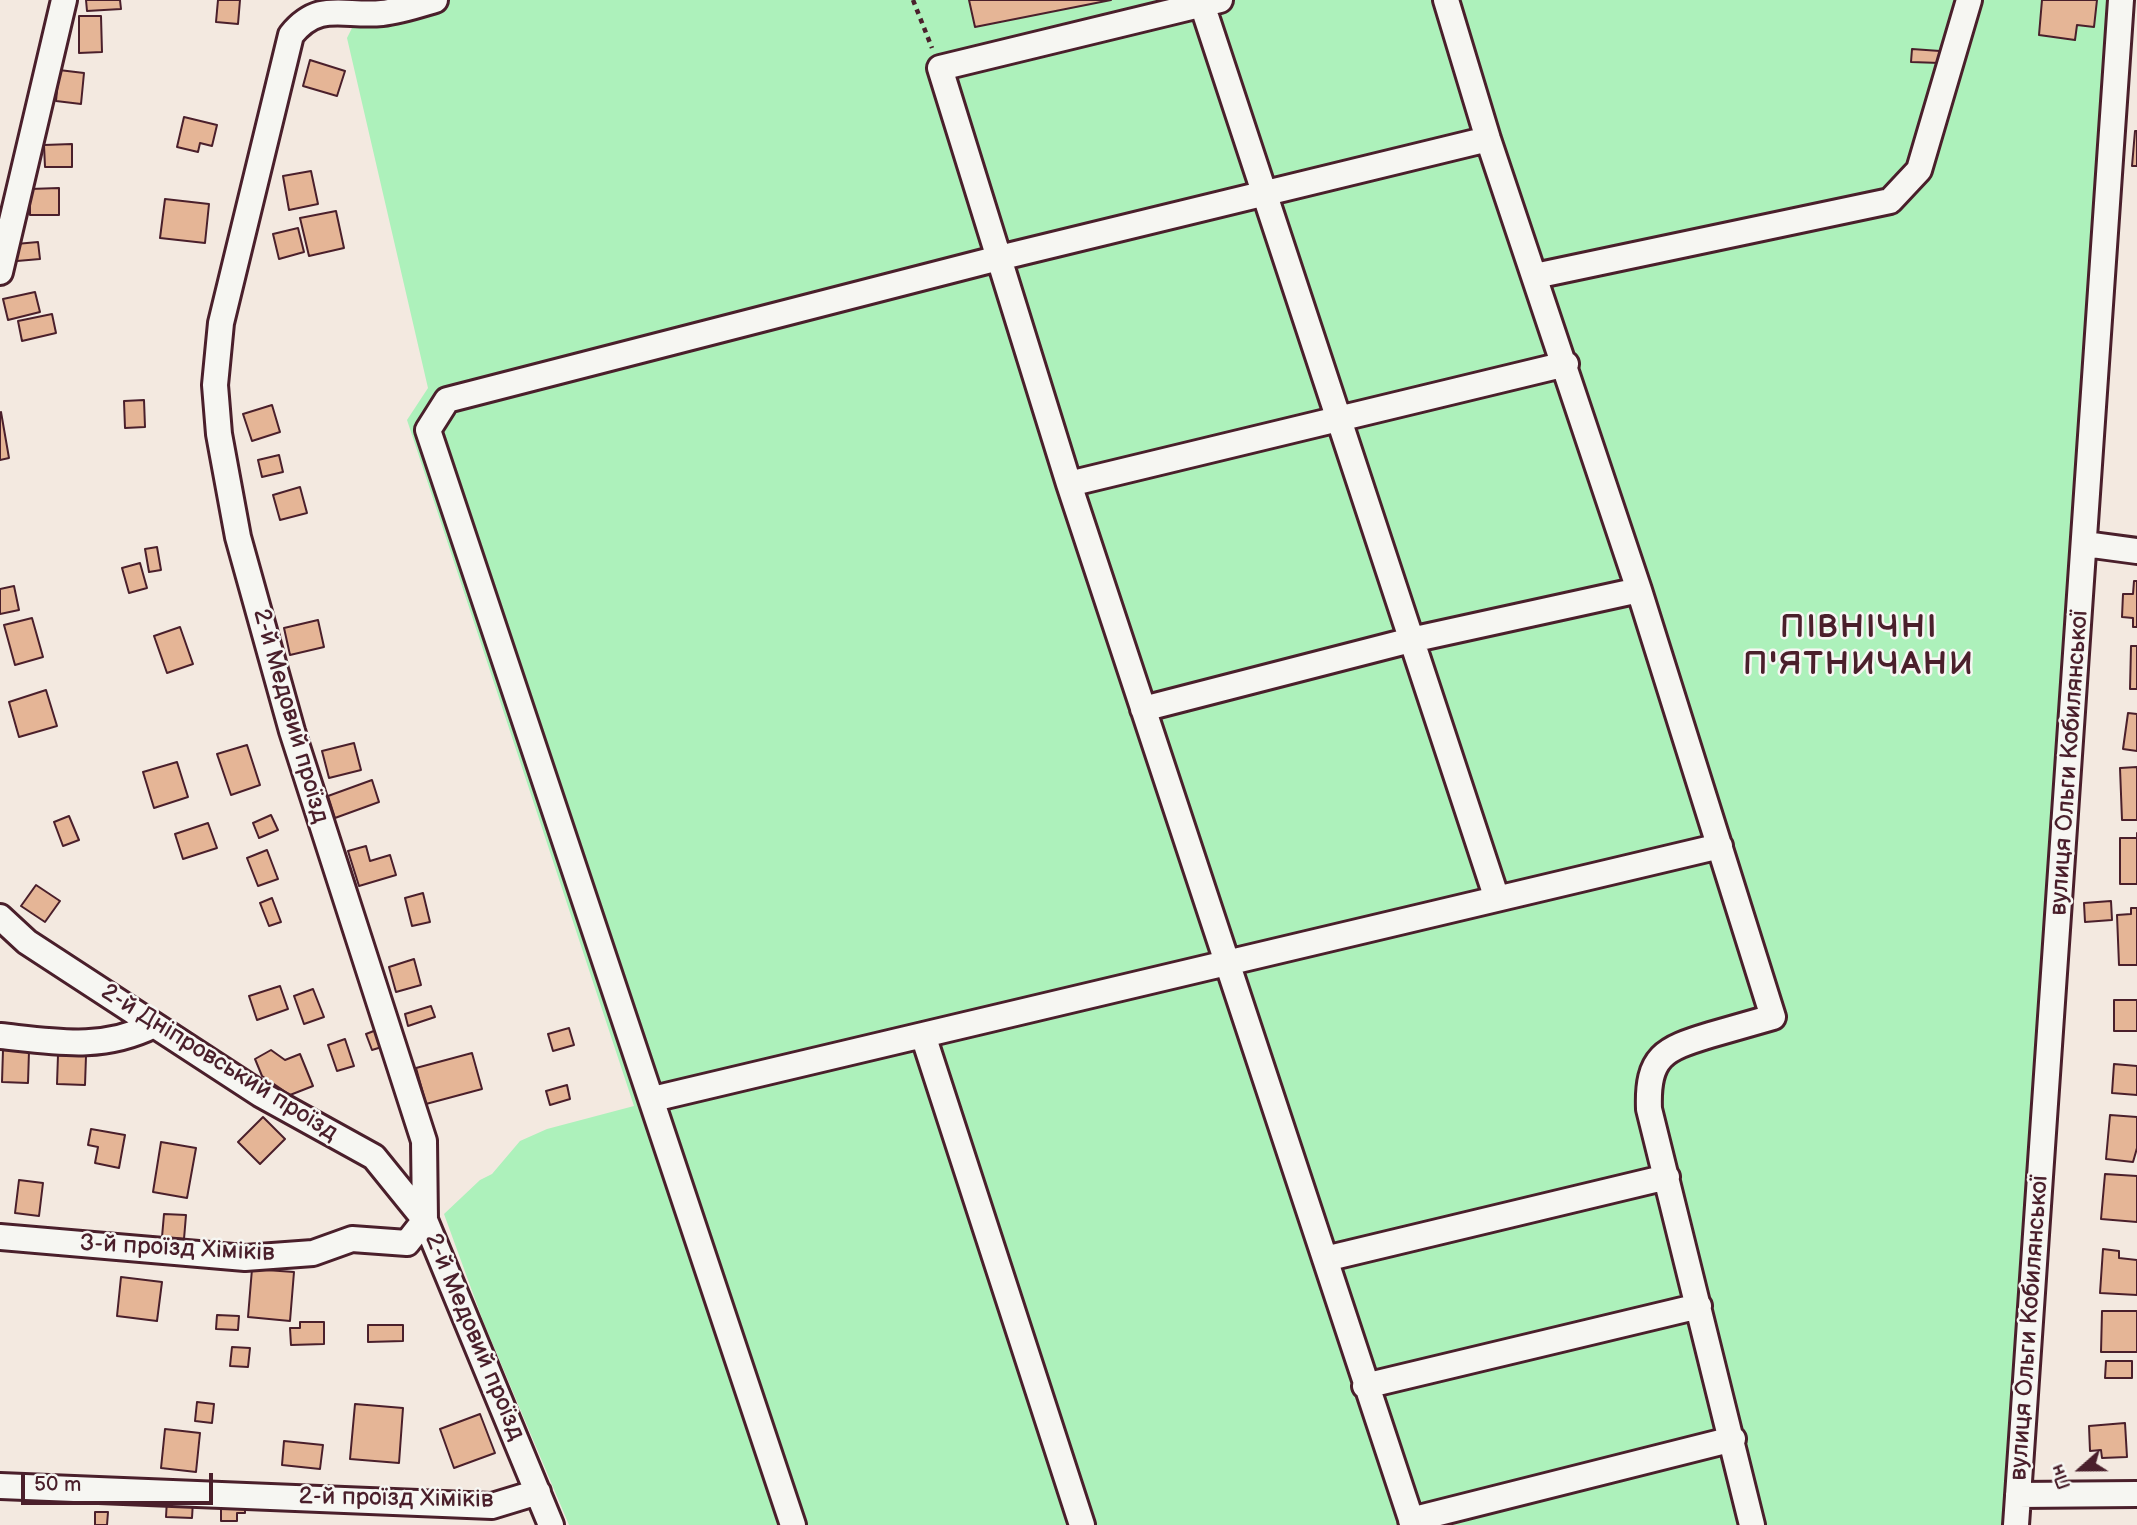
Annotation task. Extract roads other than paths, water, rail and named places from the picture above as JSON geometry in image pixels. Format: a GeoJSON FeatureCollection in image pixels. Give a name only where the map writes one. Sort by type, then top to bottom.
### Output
{"type":"FeatureCollection","features":[{"type":"Feature","properties":{"kind":"street"},"geometry":{"type":"LineString","coordinates":[[0,272],[64,0]]}},
{"type":"Feature","properties":{"kind":"street","name":"2-й Медовий проїзд"},"geometry":{"type":"LineString","coordinates":[[435,0],[380,14],[322,11],[298,25],[291,34],[222,323],[215,385],[219,434],[238,537],[281,692],[424,1141],[425,1220],[551,1525]]}},
{"type":"Feature","properties":{"kind":"street"},"geometry":{"type":"LineString","coordinates":[[1446,0],[1488,139],[1566,364],[1639,590],[1773,1017],[1672,1046],[1658,1059],[1648,1091],[1649,1109],[1733,1439],[1752,1525]]}},
{"type":"Feature","properties":{"kind":"street"},"geometry":{"type":"LineString","coordinates":[[1535,276],[1890,201],[1919,170],[1969,0]]}},
{"type":"Feature","properties":{"kind":"street","name":"вулиця Ольги Кобилянської"},"geometry":{"type":"LineString","coordinates":[[2016,1525],[2085,544],[2125,123],[2120,0]]}},
{"type":"Feature","properties":{"kind":"street"},"geometry":{"type":"LineString","coordinates":[[1496,897],[1264,192],[1211,2],[940,68],[1069,484],[1412,1523],[1733,1439]]}},
{"type":"Feature","properties":{"kind":"street"},"geometry":{"type":"LineString","coordinates":[[793,1525],[428,430],[447,400],[999,258],[1488,139]]}},
{"type":"Feature","properties":{"kind":"street"},"geometry":{"type":"LineString","coordinates":[[1069,484],[1566,364]]}},
{"type":"Feature","properties":{"kind":"street"},"geometry":{"type":"LineString","coordinates":[[2085,544],[2137,551]]}},
{"type":"Feature","properties":{"kind":"street"},"geometry":{"type":"LineString","coordinates":[[1143,709],[1411,640],[1639,590]]}},
{"type":"Feature","properties":{"kind":"street"},"geometry":{"type":"LineString","coordinates":[[653,1099],[1720,846]]}},
{"type":"Feature","properties":{"kind":"street","name":"2-й Дніпровський проїзд"},"geometry":{"type":"LineString","coordinates":[[0,917],[27,942],[260,1094],[374,1157],[425,1220]]}},
{"type":"Feature","properties":{"kind":"street"},"geometry":{"type":"LineString","coordinates":[[0,1036],[76,1044],[127,1038],[154,1025]]}},
{"type":"Feature","properties":{"kind":"street"},"geometry":{"type":"LineString","coordinates":[[923,1035],[1082,1525]]}},
{"type":"Feature","properties":{"kind":"street"},"geometry":{"type":"LineString","coordinates":[[1325,1259],[1667,1177]]}},
{"type":"Feature","properties":{"kind":"street","name":"3-й проїзд Хіміків"},"geometry":{"type":"LineString","coordinates":[[0,1237],[244,1258],[313,1253],[352,1240],[407,1243],[425,1220]]}},
{"type":"Feature","properties":{"kind":"street"},"geometry":{"type":"LineString","coordinates":[[1365,1386],[1699,1306]]}},
{"type":"Feature","properties":{"kind":"street","name":"2-й проїзд Хіміків"},"geometry":{"type":"LineString","coordinates":[[0,1486],[492,1506],[538,1492]]}},
{"type":"Feature","properties":{"kind":"street"},"geometry":{"type":"LineString","coordinates":[[2018,1495],[2137,1494]]}},
{"type":"Feature","properties":{"kind":"district","name":"ПІВНІЧНІ П'ЯТНИЧАНИ"},"geometry":{"type":"Point","coordinates":[1859,648]}}]}
